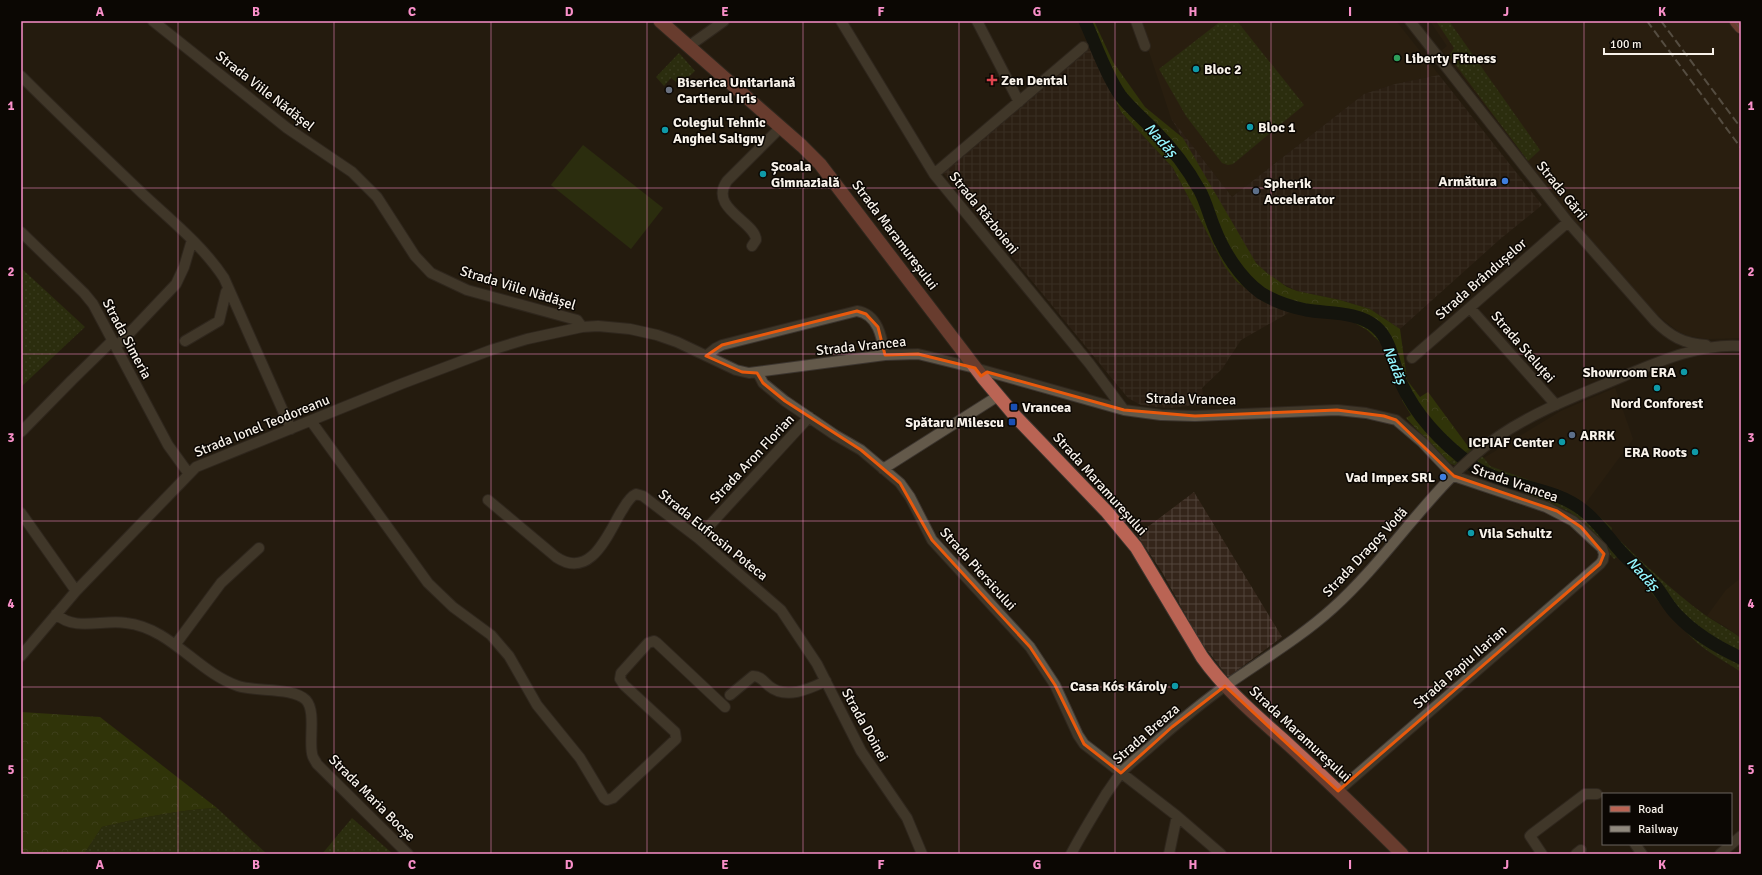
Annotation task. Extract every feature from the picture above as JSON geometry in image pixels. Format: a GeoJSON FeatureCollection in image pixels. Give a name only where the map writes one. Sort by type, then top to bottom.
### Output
{"type":"FeatureCollection","features":[{"type":"Feature","properties":{"kind":"main road","name":"Strada Maramureșului"},"geometry":{"type":"LineString","coordinates":[[660,21],[820,164],[979,369],[998,396],[1107,512],[1136,547],[1202,657],[1225,686],[1338,791],[1402,854]]}},
{"type":"Feature","properties":{"kind":"main road"},"geometry":{"type":"LineString","coordinates":[[1736,21],[1741,27]]}},
{"type":"Feature","properties":{"kind":"street","name":"Strada Viile Nădășel"},"geometry":{"type":"LineString","coordinates":[[152,21],[287,128],[352,172],[377,197],[415,256],[431,273],[467,290],[577,320],[582,327],[598,326],[630,329],[657,335],[706,356]]}},
{"type":"Feature","properties":{"kind":"street"},"geometry":{"type":"LineString","coordinates":[[689,46],[724,21]]}},
{"type":"Feature","properties":{"kind":"street","name":"Strada Războieni"},"geometry":{"type":"LineString","coordinates":[[840,21],[934,174],[1089,363],[1124,410]]}},
{"type":"Feature","properties":{"kind":"street"},"geometry":{"type":"LineString","coordinates":[[977,21],[1019,102]]}},
{"type":"Feature","properties":{"kind":"street"},"geometry":{"type":"LineString","coordinates":[[1136,21],[1145,46]]}},
{"type":"Feature","properties":{"kind":"street","name":"Strada Gării"},"geometry":{"type":"LineString","coordinates":[[1410,21],[1568,222],[1666,331],[1683,342],[1697,345],[1716,346]]}},
{"type":"Feature","properties":{"kind":"street"},"geometry":{"type":"LineString","coordinates":[[934,174],[1083,47]]}},
{"type":"Feature","properties":{"kind":"street"},"geometry":{"type":"LineString","coordinates":[[21,76],[70,126],[192,240],[217,267],[229,290],[291,429]]}},
{"type":"Feature","properties":{"kind":"street"},"geometry":{"type":"LineString","coordinates":[[752,246],[756,240],[755,234],[731,211],[724,199],[722,189],[726,181],[781,128]]}},
{"type":"Feature","properties":{"kind":"street","name":"Strada Brândușelor"},"geometry":{"type":"LineString","coordinates":[[1412,358],[1568,222]]}},
{"type":"Feature","properties":{"kind":"street","name":"Strada Simeria"},"geometry":{"type":"LineString","coordinates":[[21,232],[84,293],[93,304],[168,445],[189,474]]}},
{"type":"Feature","properties":{"kind":"street"},"geometry":{"type":"LineString","coordinates":[[21,432],[72,380],[113,344],[121,342],[176,284],[184,267],[192,240]]}},
{"type":"Feature","properties":{"kind":"street"},"geometry":{"type":"LineString","coordinates":[[185,341],[219,322],[226,292],[229,290]]}},
{"type":"Feature","properties":{"kind":"street","name":"Strada Steluței"},"geometry":{"type":"LineString","coordinates":[[1470,308],[1556,405]]}},
{"type":"Feature","properties":{"kind":"street"},"geometry":{"type":"LineString","coordinates":[[706,356],[722,345],[857,312],[866,314],[878,327],[883,340],[885,355]]}},
{"type":"Feature","properties":{"kind":"street","name":"Strada Ionel Teodoreanu"},"geometry":{"type":"LineString","coordinates":[[21,656],[76,591],[196,467],[212,459],[291,429],[401,384],[491,350],[527,339],[582,327]]}},
{"type":"Feature","properties":{"kind":"street"},"geometry":{"type":"LineString","coordinates":[[1716,346],[1741,346]]}},
{"type":"Feature","properties":{"kind":"street","name":"Strada Dragoș Vodă"},"geometry":{"type":"LineString","coordinates":[[1225,686],[1307,630],[1334,607],[1359,583],[1456,473],[1498,437],[1516,425],[1556,405],[1675,357],[1716,346]]}},
{"type":"Feature","properties":{"kind":"street","name":"Strada Vrancea"},"geometry":{"type":"LineString","coordinates":[[706,356],[742,372],[758,373],[885,355],[918,354],[979,369],[1124,410],[1161,415],[1195,416],[1337,410],[1384,416],[1396,420],[1456,473],[1546,506],[1564,515],[1581,527],[1602,548],[1604,554],[1603,560],[1600,564]]}},
{"type":"Feature","properties":{"kind":"street","name":"Strada Piersicului"},"geometry":{"type":"LineString","coordinates":[[758,373],[763,383],[835,435],[861,450],[900,483],[907,492],[928,533],[939,550],[1030,648],[1055,685],[1078,735],[1084,744],[1177,816],[1221,854]]}},
{"type":"Feature","properties":{"kind":"street"},"geometry":{"type":"LineString","coordinates":[[883,469],[998,396]]}},
{"type":"Feature","properties":{"kind":"street","name":"Strada Aron Florian"},"geometry":{"type":"LineString","coordinates":[[698,538],[810,417]]}},
{"type":"Feature","properties":{"kind":"street"},"geometry":{"type":"LineString","coordinates":[[311,420],[428,583],[454,607],[491,635],[509,656],[537,705],[580,758],[604,798],[607,800],[613,798],[676,739],[675,732],[624,686],[620,679],[621,673],[648,643],[654,641],[657,643],[725,707]]}},
{"type":"Feature","properties":{"kind":"street","name":"Strada Eufrosin Poteca"},"geometry":{"type":"LineString","coordinates":[[488,500],[556,557],[566,563],[573,564],[581,563],[592,558],[630,498],[636,494],[643,496],[698,538],[781,610]]}},
{"type":"Feature","properties":{"kind":"street"},"geometry":{"type":"LineString","coordinates":[[21,513],[76,591]]}},
{"type":"Feature","properties":{"kind":"street"},"geometry":{"type":"LineString","coordinates":[[175,645],[221,583],[259,548]]}},
{"type":"Feature","properties":{"kind":"street","name":"Strada Papiu Ilarian"},"geometry":{"type":"LineString","coordinates":[[1338,791],[1600,564]]}},
{"type":"Feature","properties":{"kind":"street","name":"Strada Doinei"},"geometry":{"type":"LineString","coordinates":[[781,610],[817,664],[861,752],[907,818],[922,854]]}},
{"type":"Feature","properties":{"kind":"street","name":"Strada Maria Bocșe"},"geometry":{"type":"LineString","coordinates":[[56,614],[63,621],[70,623],[125,622],[143,627],[159,634],[213,674],[239,686],[293,693],[305,699],[310,708],[312,754],[317,764],[408,854]]}},
{"type":"Feature","properties":{"kind":"street"},"geometry":{"type":"LineString","coordinates":[[730,695],[753,676],[760,678],[775,690],[787,692],[804,691],[826,681]]}},
{"type":"Feature","properties":{"kind":"street","name":"Strada Breaza"},"geometry":{"type":"LineString","coordinates":[[1071,854],[1086,825],[1121,773],[1172,727],[1225,686]]}},
{"type":"Feature","properties":{"kind":"street"},"geometry":{"type":"LineString","coordinates":[[1542,854],[1530,836],[1585,794],[1597,794]]}},
{"type":"Feature","properties":{"kind":"street"},"geometry":{"type":"LineString","coordinates":[[1169,854],[1177,816]]}},
{"type":"Feature","properties":{"kind":"street"},"geometry":{"type":"LineString","coordinates":[[1732,844],[1741,836]]}},
{"type":"Feature","properties":{"kind":"street"},"geometry":{"type":"LineString","coordinates":[[1636,845],[1642,854]]}},
{"type":"Feature","properties":{"kind":"street"},"geometry":{"type":"LineString","coordinates":[[1720,854],[1730,845]]}},
{"type":"Feature","properties":{"kind":"highlighted area"},"geometry":{"type":"Polygon","coordinates":[[[857,311],[866,314],[878,327],[885,355],[918,354],[975,368],[981,376],[987,372],[1124,410],[1195,416],[1337,410],[1384,416],[1396,420],[1454,476],[1557,511],[1581,527],[1604,554],[1600,564],[1338,791],[1225,686],[1172,727],[1121,773],[1084,744],[1055,685],[1030,647],[932,540],[900,483],[861,450],[785,401],[763,383],[757,373],[742,372],[706,356],[722,345],[857,311]]]}},
{"type":"Feature","properties":{"kind":"shaded area"},"geometry":{"type":"Polygon","coordinates":[[[1139,21],[1396,21],[1439,75],[1395,84],[1364,94],[1232,197],[1171,118],[1139,21]]]}},
{"type":"Feature","properties":{"kind":"shaded area"},"geometry":{"type":"Polygon","coordinates":[[[1430,21],[1728,21],[1741,39],[1741,338],[1708,339],[1689,336],[1679,332],[1651,310],[1579,227],[1442,50],[1447,46],[1430,21]]]}},
{"type":"Feature","properties":{"kind":"shaded area"},"geometry":{"type":"Polygon","coordinates":[[[1088,39],[1121,112],[1173,168],[1225,266],[1236,281],[1264,302],[1292,311],[1241,340],[1222,369],[1202,388],[1204,404],[1171,408],[1156,407],[1141,405],[1128,398],[941,170],[1021,106],[1088,39]]]}},
{"type":"Feature","properties":{"kind":"shaded area"},"geometry":{"type":"Polygon","coordinates":[[[1439,75],[1542,205],[1499,240],[1400,329],[1370,309],[1340,300],[1297,291],[1279,282],[1266,273],[1249,253],[1171,118],[1232,197],[1364,94],[1395,84],[1439,75]]]}},
{"type":"Feature","properties":{"kind":"shaded area"},"geometry":{"type":"Polygon","coordinates":[[[1615,388],[1633,439],[1585,504],[1548,487],[1490,466],[1484,458],[1561,411],[1615,388]]]}},
{"type":"Feature","properties":{"kind":"shaded area"},"geometry":{"type":"Polygon","coordinates":[[[1194,492],[1282,637],[1228,677],[1200,641],[1162,572],[1137,535],[1194,492]]]}},
{"type":"Feature","properties":{"kind":"shaded area"},"geometry":{"type":"Polygon","coordinates":[[[1741,578],[1741,638],[1707,616],[1726,590],[1741,578]]]}},
{"type":"Feature","properties":{"kind":"green space"},"geometry":{"type":"Polygon","coordinates":[[[1080,21],[1094,21],[1113,62],[1145,107],[1183,138],[1256,263],[1287,287],[1297,291],[1340,300],[1370,309],[1400,329],[1407,380],[1420,397],[1428,392],[1470,449],[1448,463],[1406,418],[1411,415],[1403,402],[1382,344],[1367,330],[1348,319],[1292,311],[1264,302],[1236,281],[1225,267],[1173,168],[1121,112],[1080,21]]]}},
{"type":"Feature","properties":{"kind":"green space"},"geometry":{"type":"Polygon","coordinates":[[[1221,21],[1237,21],[1304,105],[1233,164],[1228,165],[1222,163],[1186,116],[1159,69],[1221,21]]]}},
{"type":"Feature","properties":{"kind":"green space"},"geometry":{"type":"Polygon","coordinates":[[[1436,21],[1449,21],[1540,150],[1528,161],[1449,56],[1454,48],[1436,21]]]}},
{"type":"Feature","properties":{"kind":"green space"},"geometry":{"type":"Polygon","coordinates":[[[679,53],[695,71],[680,85],[671,78],[664,86],[656,77],[679,53]]]}},
{"type":"Feature","properties":{"kind":"green space"},"geometry":{"type":"Polygon","coordinates":[[[583,145],[663,208],[631,249],[551,185],[583,145]]]}},
{"type":"Feature","properties":{"kind":"green space"},"geometry":{"type":"Polygon","coordinates":[[[21,268],[85,327],[21,387],[21,268]]]}},
{"type":"Feature","properties":{"kind":"green space"},"geometry":{"type":"Polygon","coordinates":[[[1470,449],[1484,458],[1490,466],[1548,487],[1585,504],[1612,528],[1611,532],[1668,585],[1705,615],[1741,638],[1741,672],[1698,644],[1619,556],[1614,559],[1570,512],[1473,471],[1448,463],[1470,449]]]}},
{"type":"Feature","properties":{"kind":"green space"},"geometry":{"type":"Polygon","coordinates":[[[21,712],[100,717],[217,808],[159,815],[102,827],[84,854],[21,854],[21,712]]]}},
{"type":"Feature","properties":{"kind":"green space"},"geometry":{"type":"Polygon","coordinates":[[[217,808],[267,854],[84,854],[102,827],[159,815],[217,808]]]}},
{"type":"Feature","properties":{"kind":"green space"},"geometry":{"type":"Polygon","coordinates":[[[352,818],[393,854],[322,854],[352,818]]]}},
{"type":"Feature","properties":{"kind":"waterway","name":"Nadăș"},"geometry":{"type":"LineString","coordinates":[[1085,21],[1105,68],[1120,95],[1173,151],[1185,167],[1202,195],[1218,236],[1227,254],[1239,272],[1253,287],[1266,296],[1289,305],[1306,310],[1342,314],[1360,318],[1376,327],[1386,339],[1398,376],[1407,396],[1423,419],[1451,449],[1473,466],[1486,473],[1499,479],[1558,496],[1584,511],[1600,526],[1623,554],[1660,591],[1671,609],[1684,622],[1707,640],[1741,658]]}},
{"type":"Feature","properties":{"kind":"tram line"},"geometry":{"type":"LineString","coordinates":[[1734,21],[1741,30]]}},
{"type":"Feature","properties":{"kind":"railway"},"geometry":{"type":"LineString","coordinates":[[1647,21],[1741,148]]}},
{"type":"Feature","properties":{"kind":"railway"},"geometry":{"type":"LineString","coordinates":[[1661,21],[1741,128]]}},
{"type":"Feature","properties":{"kind":"place","name":"Liberty Fitness"},"geometry":{"type":"Point","coordinates":[1397,58]}},
{"type":"Feature","properties":{"kind":"place","name":"Bloc 2"},"geometry":{"type":"Point","coordinates":[1196,69]}},
{"type":"Feature","properties":{"kind":"place","name":"Zen Dental"},"geometry":{"type":"Point","coordinates":[992,80]}},
{"type":"Feature","properties":{"kind":"place","name":"Biserica Unitariană Cartierul Iris"},"geometry":{"type":"Point","coordinates":[669,90]}},
{"type":"Feature","properties":{"kind":"place","name":"Bloc 1"},"geometry":{"type":"Point","coordinates":[1250,127]}},
{"type":"Feature","properties":{"kind":"place","name":"Colegiul Tehnic Anghel Saligny"},"geometry":{"type":"Point","coordinates":[665,130]}},
{"type":"Feature","properties":{"kind":"place","name":"Școala Gimnazială"},"geometry":{"type":"Point","coordinates":[763,174]}},
{"type":"Feature","properties":{"kind":"place","name":"Armătura"},"geometry":{"type":"Point","coordinates":[1505,181]}},
{"type":"Feature","properties":{"kind":"place","name":"Spherik Accelerator"},"geometry":{"type":"Point","coordinates":[1256,191]}},
{"type":"Feature","properties":{"kind":"place","name":"Showroom ERA"},"geometry":{"type":"Point","coordinates":[1684,372]}},
{"type":"Feature","properties":{"kind":"place","name":"Nord Conforest"},"geometry":{"type":"Point","coordinates":[1657,388]}},
{"type":"Feature","properties":{"kind":"place","name":"Vrancea"},"geometry":{"type":"Point","coordinates":[1014,407]}},
{"type":"Feature","properties":{"kind":"place","name":"Spătaru Milescu"},"geometry":{"type":"Point","coordinates":[1012,422]}},
{"type":"Feature","properties":{"kind":"place","name":"ARRK"},"geometry":{"type":"Point","coordinates":[1572,435]}},
{"type":"Feature","properties":{"kind":"place","name":"ICPIAF Center"},"geometry":{"type":"Point","coordinates":[1562,442]}},
{"type":"Feature","properties":{"kind":"place","name":"ERA Roots"},"geometry":{"type":"Point","coordinates":[1695,452]}},
{"type":"Feature","properties":{"kind":"place","name":"Vad Impex SRL"},"geometry":{"type":"Point","coordinates":[1443,477]}},
{"type":"Feature","properties":{"kind":"place","name":"Vila Schultz"},"geometry":{"type":"Point","coordinates":[1471,533]}},
{"type":"Feature","properties":{"kind":"place","name":"Casa Kós Károly"},"geometry":{"type":"Point","coordinates":[1175,686]}}]}
